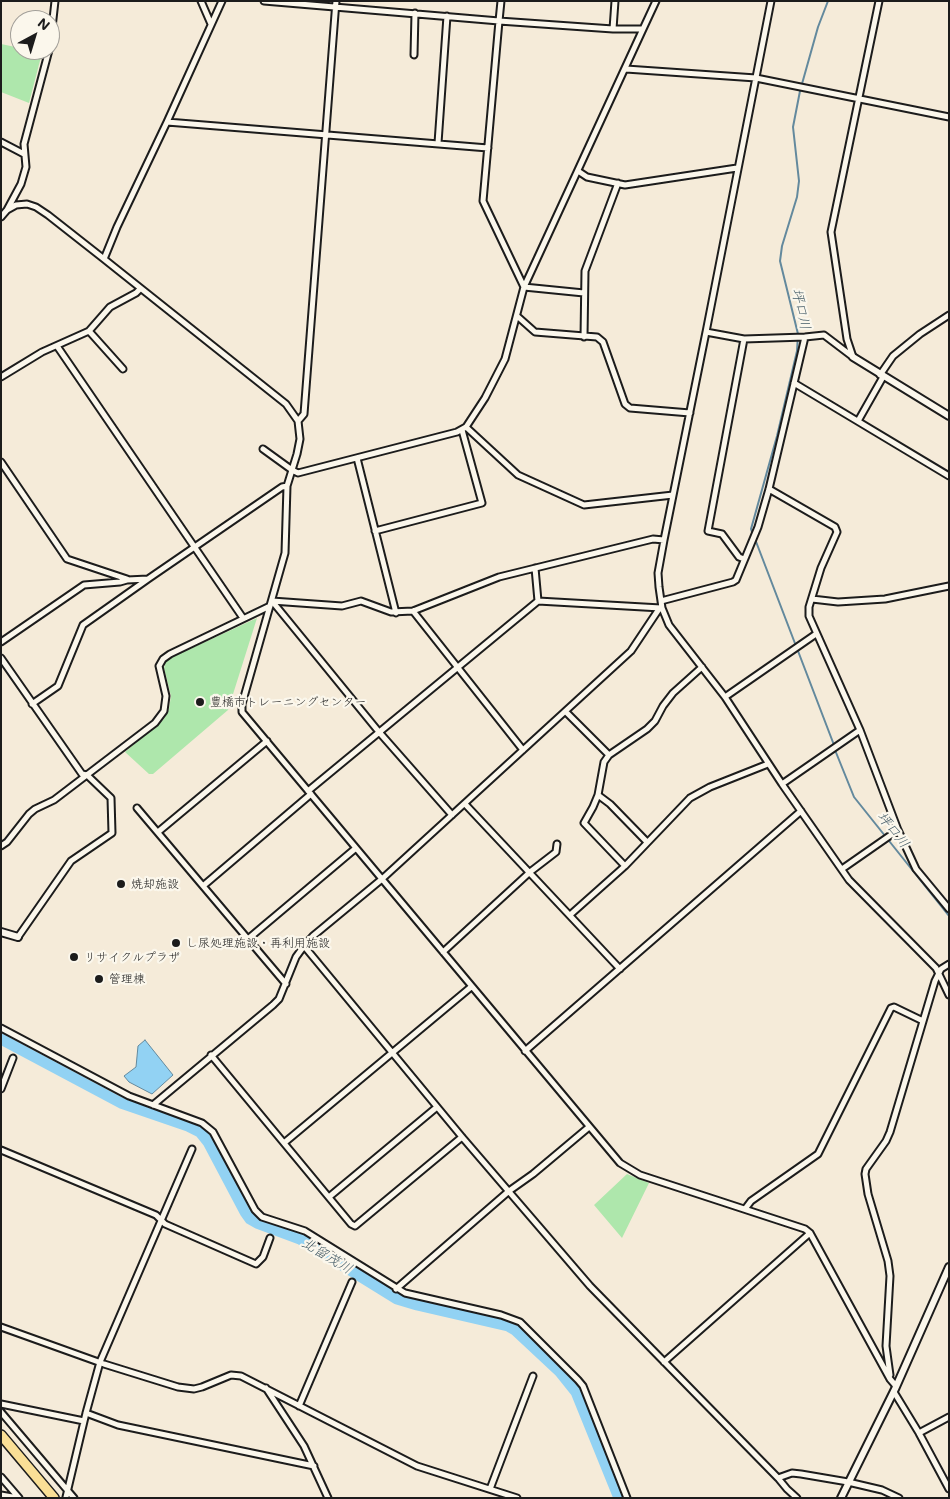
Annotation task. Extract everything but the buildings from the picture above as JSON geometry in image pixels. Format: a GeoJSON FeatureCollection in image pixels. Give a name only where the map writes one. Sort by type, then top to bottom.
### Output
{"type":"FeatureCollection","features":[{"type":"Feature","properties":{"kind":"highway"},"geometry":{"type":"LineString","coordinates":[[1,1435],[54,1498]]}},
{"type":"Feature","properties":{"kind":"street"},"geometry":{"type":"LineString","coordinates":[[201,1],[211,24]]}},
{"type":"Feature","properties":{"kind":"street"},"geometry":{"type":"LineString","coordinates":[[104,258],[116,227],[167,122],[222,1]]}},
{"type":"Feature","properties":{"kind":"street"},"geometry":{"type":"LineString","coordinates":[[264,1],[336,4],[447,16],[643,30]]}},
{"type":"Feature","properties":{"kind":"street"},"geometry":{"type":"LineString","coordinates":[[500,1],[483,201],[524,287]]}},
{"type":"Feature","properties":{"kind":"street"},"geometry":{"type":"LineString","coordinates":[[613,29],[615,1]]}},
{"type":"Feature","properties":{"kind":"street"},"geometry":{"type":"LineString","coordinates":[[263,449],[298,473],[464,428],[497,377],[510,346],[524,287],[656,1]]}},
{"type":"Feature","properties":{"kind":"street"},"geometry":{"type":"LineString","coordinates":[[771,1],[664,540],[658,573],[661,606],[670,624],[725,697],[768,764],[849,880],[936,968],[949,995]]}},
{"type":"Feature","properties":{"kind":"street"},"geometry":{"type":"LineString","coordinates":[[853,357],[847,339],[831,232],[878,1]]}},
{"type":"Feature","properties":{"kind":"street"},"geometry":{"type":"LineString","coordinates":[[298,421],[304,414],[336,4]]}},
{"type":"Feature","properties":{"kind":"street"},"geometry":{"type":"LineString","coordinates":[[414,55],[415,13]]}},
{"type":"Feature","properties":{"kind":"street"},"geometry":{"type":"LineString","coordinates":[[438,143],[447,16]]}},
{"type":"Feature","properties":{"kind":"street"},"geometry":{"type":"LineString","coordinates":[[1,217],[7,210],[24,175],[26,167],[24,144],[46,60]]}},
{"type":"Feature","properties":{"kind":"street"},"geometry":{"type":"LineString","coordinates":[[626,69],[756,78],[949,117]]}},
{"type":"Feature","properties":{"kind":"street"},"geometry":{"type":"LineString","coordinates":[[167,122],[488,148]]}},
{"type":"Feature","properties":{"kind":"street"},"geometry":{"type":"LineString","coordinates":[[1,142],[24,154]]}},
{"type":"Feature","properties":{"kind":"street"},"geometry":{"type":"LineString","coordinates":[[578,171],[587,177],[625,184],[737,168]]}},
{"type":"Feature","properties":{"kind":"street"},"geometry":{"type":"LineString","coordinates":[[584,337],[585,271],[618,183]]}},
{"type":"Feature","properties":{"kind":"street"},"geometry":{"type":"LineString","coordinates":[[7,210],[16,205],[27,204],[36,207],[48,215],[286,404],[298,421],[300,438],[287,486],[285,553],[242,704],[242,712],[620,1163],[640,1175],[805,1229],[810,1233],[949,1489]]}},
{"type":"Feature","properties":{"kind":"street"},"geometry":{"type":"LineString","coordinates":[[524,287],[584,293]]}},
{"type":"Feature","properties":{"kind":"street"},"geometry":{"type":"LineString","coordinates":[[1,377],[42,352],[89,331],[110,307],[140,289]]}},
{"type":"Feature","properties":{"kind":"street"},"geometry":{"type":"LineString","coordinates":[[858,421],[893,356],[920,334],[949,315]]}},
{"type":"Feature","properties":{"kind":"street"},"geometry":{"type":"LineString","coordinates":[[517,316],[535,332],[597,337],[603,342],[624,404],[630,408],[690,413]]}},
{"type":"Feature","properties":{"kind":"street"},"geometry":{"type":"LineString","coordinates":[[89,331],[123,369]]}},
{"type":"Feature","properties":{"kind":"street"},"geometry":{"type":"LineString","coordinates":[[706,332],[744,339],[824,335],[881,376],[949,416]]}},
{"type":"Feature","properties":{"kind":"street"},"geometry":{"type":"LineString","coordinates":[[203,886],[379,732],[538,600],[661,606],[733,582],[752,540],[769,489],[803,337]]}},
{"type":"Feature","properties":{"kind":"street"},"geometry":{"type":"LineString","coordinates":[[744,339],[708,530],[722,534],[739,557],[744,559]]}},
{"type":"Feature","properties":{"kind":"street"},"geometry":{"type":"LineString","coordinates":[[58,346],[243,618]]}},
{"type":"Feature","properties":{"kind":"street"},"geometry":{"type":"LineString","coordinates":[[794,383],[949,476]]}},
{"type":"Feature","properties":{"kind":"street"},"geometry":{"type":"LineString","coordinates":[[464,428],[518,475],[584,505],[673,495]]}},
{"type":"Feature","properties":{"kind":"street"},"geometry":{"type":"LineString","coordinates":[[374,531],[482,503],[464,428]]}},
{"type":"Feature","properties":{"kind":"street"},"geometry":{"type":"LineString","coordinates":[[357,458],[396,613]]}},
{"type":"Feature","properties":{"kind":"street"},"geometry":{"type":"LineString","coordinates":[[1,462],[67,559],[127,580]]}},
{"type":"Feature","properties":{"kind":"street"},"geometry":{"type":"LineString","coordinates":[[32,704],[58,686],[83,624],[282,487],[287,486]]}},
{"type":"Feature","properties":{"kind":"street"},"geometry":{"type":"LineString","coordinates":[[769,489],[835,527],[837,532],[821,568],[809,616],[860,730],[898,830],[916,869],[949,909]]}},
{"type":"Feature","properties":{"kind":"street"},"geometry":{"type":"LineString","coordinates":[[1,846],[35,809],[54,800],[155,723],[164,711],[166,696],[159,666],[163,659],[271,603],[342,606],[361,601],[396,613],[413,611],[500,577],[653,539],[664,540]]}},
{"type":"Feature","properties":{"kind":"street"},"geometry":{"type":"LineString","coordinates":[[535,568],[538,600]]}},
{"type":"Feature","properties":{"kind":"street"},"geometry":{"type":"LineString","coordinates":[[1,642],[84,585],[148,579]]}},
{"type":"Feature","properties":{"kind":"street"},"geometry":{"type":"LineString","coordinates":[[812,599],[838,602],[885,600],[949,586]]}},
{"type":"Feature","properties":{"kind":"street"},"geometry":{"type":"LineString","coordinates":[[271,603],[379,732],[452,815]]}},
{"type":"Feature","properties":{"kind":"street"},"geometry":{"type":"LineString","coordinates":[[153,1105],[273,1005],[279,999],[296,957],[313,936],[382,879],[631,651],[661,606]]}},
{"type":"Feature","properties":{"kind":"street"},"geometry":{"type":"LineString","coordinates":[[413,611],[524,750]]}},
{"type":"Feature","properties":{"kind":"street"},"geometry":{"type":"LineString","coordinates":[[725,697],[816,634]]}},
{"type":"Feature","properties":{"kind":"street"},"geometry":{"type":"LineString","coordinates":[[1,658],[82,774],[87,776],[110,798],[112,833],[70,861],[18,937],[1,932]]}},
{"type":"Feature","properties":{"kind":"street"},"geometry":{"type":"LineString","coordinates":[[625,866],[584,823],[594,807],[598,795],[604,762],[609,756],[647,729],[673,693],[702,667]]}},
{"type":"Feature","properties":{"kind":"street"},"geometry":{"type":"LineString","coordinates":[[566,712],[609,756]]}},
{"type":"Feature","properties":{"kind":"street"},"geometry":{"type":"LineString","coordinates":[[782,784],[860,730]]}},
{"type":"Feature","properties":{"kind":"street"},"geometry":{"type":"LineString","coordinates":[[158,832],[267,741]]}},
{"type":"Feature","properties":{"kind":"street"},"geometry":{"type":"LineString","coordinates":[[570,915],[625,866],[646,842],[696,794],[768,764]]}},
{"type":"Feature","properties":{"kind":"street"},"geometry":{"type":"LineString","coordinates":[[598,795],[610,804],[646,842]]}},
{"type":"Feature","properties":{"kind":"street"},"geometry":{"type":"LineString","coordinates":[[465,804],[620,968]]}},
{"type":"Feature","properties":{"kind":"street"},"geometry":{"type":"LineString","coordinates":[[138,808],[286,984]]}},
{"type":"Feature","properties":{"kind":"street"},"geometry":{"type":"LineString","coordinates":[[525,1051],[801,811]]}},
{"type":"Feature","properties":{"kind":"street"},"geometry":{"type":"LineString","coordinates":[[842,869],[898,830]]}},
{"type":"Feature","properties":{"kind":"street"},"geometry":{"type":"LineString","coordinates":[[443,952],[530,872],[556,852],[557,844]]}},
{"type":"Feature","properties":{"kind":"street"},"geometry":{"type":"LineString","coordinates":[[248,939],[356,848]]}},
{"type":"Feature","properties":{"kind":"street"},"geometry":{"type":"LineString","coordinates":[[304,946],[462,1137],[590,1286],[797,1498]]}},
{"type":"Feature","properties":{"kind":"street"},"geometry":{"type":"LineString","coordinates":[[890,1379],[886,1346],[890,1276],[888,1261],[864,1174],[890,1132],[938,973],[949,964]]}},
{"type":"Feature","properties":{"kind":"street"},"geometry":{"type":"LineString","coordinates":[[284,1143],[471,987]]}},
{"type":"Feature","properties":{"kind":"street"},"geometry":{"type":"LineString","coordinates":[[745,1209],[751,1201],[818,1154],[891,1008],[894,1007],[922,1021]]}},
{"type":"Feature","properties":{"kind":"street"},"geometry":{"type":"LineString","coordinates":[[1,1028],[90,1077],[129,1096],[202,1123],[213,1132],[255,1210],[262,1217],[305,1230],[405,1293],[501,1315],[520,1322],[583,1386],[627,1498]]}},
{"type":"Feature","properties":{"kind":"street"},"geometry":{"type":"LineString","coordinates":[[211,1056],[354,1226],[462,1137]]}},
{"type":"Feature","properties":{"kind":"street"},"geometry":{"type":"LineString","coordinates":[[1,1089],[13,1058]]}},
{"type":"Feature","properties":{"kind":"street"},"geometry":{"type":"LineString","coordinates":[[329,1197],[437,1106]]}},
{"type":"Feature","properties":{"kind":"street"},"geometry":{"type":"LineString","coordinates":[[396,1288],[509,1191],[588,1127]]}},
{"type":"Feature","properties":{"kind":"street"},"geometry":{"type":"LineString","coordinates":[[66,1497],[100,1362],[192,1149]]}},
{"type":"Feature","properties":{"kind":"street"},"geometry":{"type":"LineString","coordinates":[[1,1150],[156,1215],[166,1224],[256,1264],[263,1257],[270,1238]]}},
{"type":"Feature","properties":{"kind":"street"},"geometry":{"type":"LineString","coordinates":[[664,1362],[810,1233]]}},
{"type":"Feature","properties":{"kind":"street"},"geometry":{"type":"LineString","coordinates":[[841,1498],[895,1389],[949,1267]]}},
{"type":"Feature","properties":{"kind":"street"},"geometry":{"type":"LineString","coordinates":[[299,1406],[352,1282]]}},
{"type":"Feature","properties":{"kind":"street"},"geometry":{"type":"LineString","coordinates":[[1,1327],[178,1387],[194,1389],[231,1375],[248,1378],[417,1466],[517,1498]]}},
{"type":"Feature","properties":{"kind":"street"},"geometry":{"type":"LineString","coordinates":[[490,1489],[533,1376]]}},
{"type":"Feature","properties":{"kind":"street"},"geometry":{"type":"LineString","coordinates":[[266,1388],[297,1435],[314,1466],[328,1498]]}},
{"type":"Feature","properties":{"kind":"street"},"geometry":{"type":"LineString","coordinates":[[1,1404],[84,1421]]}},
{"type":"Feature","properties":{"kind":"street"},"geometry":{"type":"LineString","coordinates":[[1,1412],[74,1498]]}},
{"type":"Feature","properties":{"kind":"street"},"geometry":{"type":"LineString","coordinates":[[86,1412],[118,1425],[314,1466]]}},
{"type":"Feature","properties":{"kind":"street"},"geometry":{"type":"LineString","coordinates":[[919,1433],[949,1417]]}},
{"type":"Feature","properties":{"kind":"street"},"geometry":{"type":"LineString","coordinates":[[778,1478],[792,1474],[801,1474],[882,1490],[899,1498]]}},
{"type":"Feature","properties":{"kind":"street"},"geometry":{"type":"LineString","coordinates":[[1,1477],[19,1498]]}},
{"type":"Feature","properties":{"kind":"street"},"geometry":{"type":"LineString","coordinates":[[1,1495],[19,1498]]}},
{"type":"Feature","properties":{"kind":"green space"},"geometry":{"type":"Polygon","coordinates":[[[1,44],[10,46],[10,60],[40,60],[29,103],[1,92],[1,44]]]}},
{"type":"Feature","properties":{"kind":"green space","name":"豊橋市トレーニングセンター"},"geometry":{"type":"Polygon","coordinates":[[[257,618],[228,710],[153,774],[149,774],[125,752],[164,719],[169,709],[171,696],[164,668],[166,660],[257,618]]]}},
{"type":"Feature","properties":{"kind":"green space"},"geometry":{"type":"Polygon","coordinates":[[[627,1174],[649,1183],[622,1238],[594,1205],[627,1174]]]}},
{"type":"Feature","properties":{"kind":"water"},"geometry":{"type":"Polygon","coordinates":[[[145,1040],[173,1075],[152,1094],[129,1082],[124,1076],[136,1067],[138,1046],[145,1040]]]}},
{"type":"Feature","properties":{"kind":"waterway","name":"坪口川"},"geometry":{"type":"LineString","coordinates":[[753,535],[751,529],[777,436],[797,351],[798,334],[780,261],[782,246],[797,197],[799,181],[793,127],[800,91],[818,27],[828,1]]}},
{"type":"Feature","properties":{"kind":"waterway","name":"坪口川"},"geometry":{"type":"LineString","coordinates":[[755,539],[796,646]]}},
{"type":"Feature","properties":{"kind":"waterway","name":"坪口川"},"geometry":{"type":"LineString","coordinates":[[798,651],[834,745]]}},
{"type":"Feature","properties":{"kind":"waterway","name":"坪口川"},"geometry":{"type":"LineString","coordinates":[[835,750],[854,797],[949,916]]}},
{"type":"Feature","properties":{"kind":"waterway","name":"北留茂川"},"geometry":{"type":"LineString","coordinates":[[1,1039],[121,1103],[200,1132],[208,1142],[245,1212],[250,1219],[257,1223],[300,1239],[397,1299],[508,1326],[515,1330],[560,1372],[576,1392],[619,1498]]}},
{"type":"Feature","properties":{"kind":"place","name":"豊橋市トレーニングセンター"},"geometry":{"type":"Point","coordinates":[200,702]}},
{"type":"Feature","properties":{"kind":"place","name":"焼却施設"},"geometry":{"type":"Point","coordinates":[121,884]}},
{"type":"Feature","properties":{"kind":"place","name":"し尿処理施設・再利用施設"},"geometry":{"type":"Point","coordinates":[176,943]}},
{"type":"Feature","properties":{"kind":"place","name":"リサイクルプラザ"},"geometry":{"type":"Point","coordinates":[74,957]}},
{"type":"Feature","properties":{"kind":"place","name":"管理棟"},"geometry":{"type":"Point","coordinates":[99,979]}}]}
